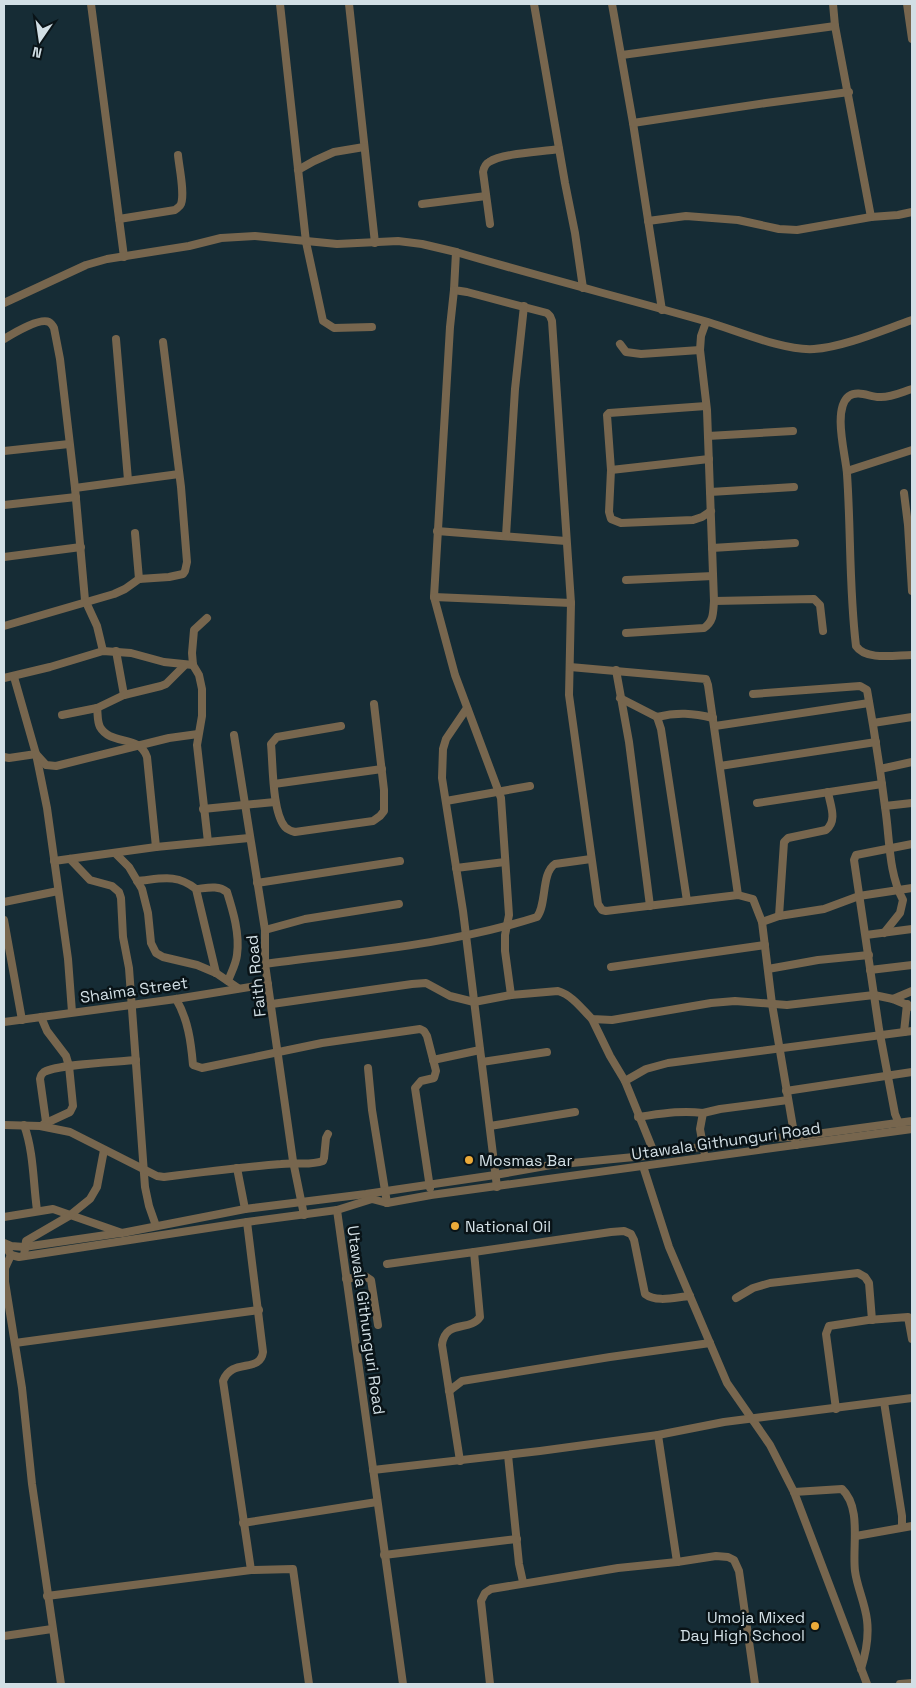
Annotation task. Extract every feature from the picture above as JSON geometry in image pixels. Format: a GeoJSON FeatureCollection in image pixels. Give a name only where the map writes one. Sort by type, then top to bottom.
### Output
{"type":"FeatureCollection","features":[{"type":"Feature","properties":{"kind":"street"},"geometry":{"type":"LineString","coordinates":[[91,4],[124,257]]}},
{"type":"Feature","properties":{"kind":"street"},"geometry":{"type":"LineString","coordinates":[[280,4],[306,242],[323,321],[334,328],[372,327]]}},
{"type":"Feature","properties":{"kind":"street"},"geometry":{"type":"LineString","coordinates":[[349,4],[375,243]]}},
{"type":"Feature","properties":{"kind":"street"},"geometry":{"type":"LineString","coordinates":[[534,4],[583,288]]}},
{"type":"Feature","properties":{"kind":"street"},"geometry":{"type":"LineString","coordinates":[[612,4],[622,55],[662,310]]}},
{"type":"Feature","properties":{"kind":"street"},"geometry":{"type":"LineString","coordinates":[[833,4],[871,217]]}},
{"type":"Feature","properties":{"kind":"street"},"geometry":{"type":"LineString","coordinates":[[907,4],[912,39]]}},
{"type":"Feature","properties":{"kind":"street"},"geometry":{"type":"LineString","coordinates":[[622,55],[836,26]]}},
{"type":"Feature","properties":{"kind":"street"},"geometry":{"type":"LineString","coordinates":[[633,123],[849,92]]}},
{"type":"Feature","properties":{"kind":"street"},"geometry":{"type":"LineString","coordinates":[[298,170],[334,152],[364,148]]}},
{"type":"Feature","properties":{"kind":"street"},"geometry":{"type":"LineString","coordinates":[[490,224],[483,172],[485,165],[501,158],[559,149]]}},
{"type":"Feature","properties":{"kind":"street"},"geometry":{"type":"LineString","coordinates":[[119,219],[176,210],[178,208],[181,204],[182,192],[178,155]]}},
{"type":"Feature","properties":{"kind":"street"},"geometry":{"type":"LineString","coordinates":[[422,204],[486,196]]}},
{"type":"Feature","properties":{"kind":"street"},"geometry":{"type":"LineString","coordinates":[[648,221],[686,216],[738,220],[779,229],[796,230],[912,212]]}},
{"type":"Feature","properties":{"kind":"street"},"geometry":{"type":"LineString","coordinates":[[4,303],[86,265],[107,259],[189,246],[221,238],[255,236],[337,244],[398,241],[422,244],[779,344],[814,349],[838,344],[912,320]]}},
{"type":"Feature","properties":{"kind":"street"},"geometry":{"type":"LineString","coordinates":[[456,252],[434,597],[467,708],[500,793],[503,813],[509,915],[506,927],[505,951],[511,995]]}},
{"type":"Feature","properties":{"kind":"street"},"geometry":{"type":"LineString","coordinates":[[4,1243],[11,1246],[24,1247],[122,1233],[245,1209],[386,1191],[551,1165],[655,1156],[765,1138],[795,1141],[772,1004],[762,922],[753,899],[738,895],[606,911],[602,910],[598,904],[568,680],[571,603],[552,321],[547,312],[454,290]]}},
{"type":"Feature","properties":{"kind":"street"},"geometry":{"type":"LineString","coordinates":[[506,536],[510,447],[524,306]]}},
{"type":"Feature","properties":{"kind":"street"},"geometry":{"type":"LineString","coordinates":[[4,339],[38,322],[49,322],[54,328],[60,359],[86,603],[97,626],[103,650]]}},
{"type":"Feature","properties":{"kind":"street"},"geometry":{"type":"LineString","coordinates":[[626,634],[704,628],[710,624],[713,618],[708,436],[700,350],[701,336],[706,322]]}},
{"type":"Feature","properties":{"kind":"street"},"geometry":{"type":"LineString","coordinates":[[116,338],[128,480]]}},
{"type":"Feature","properties":{"kind":"street"},"geometry":{"type":"LineString","coordinates":[[4,626],[86,603],[125,589],[139,579],[170,577],[183,574],[185,571],[187,562],[179,474],[163,342]]}},
{"type":"Feature","properties":{"kind":"street"},"geometry":{"type":"LineString","coordinates":[[620,344],[626,352],[641,354],[700,350]]}},
{"type":"Feature","properties":{"kind":"street"},"geometry":{"type":"LineString","coordinates":[[912,389],[878,397],[859,394],[850,396],[844,402],[841,416],[841,431],[847,471],[856,646],[859,650],[874,655],[912,655]]}},
{"type":"Feature","properties":{"kind":"street"},"geometry":{"type":"LineString","coordinates":[[706,406],[609,413],[606,418],[611,470],[609,512],[614,521],[621,523],[693,520],[702,517],[711,510]]}},
{"type":"Feature","properties":{"kind":"street"},"geometry":{"type":"LineString","coordinates":[[708,436],[793,431]]}},
{"type":"Feature","properties":{"kind":"street"},"geometry":{"type":"LineString","coordinates":[[4,451],[69,444]]}},
{"type":"Feature","properties":{"kind":"street"},"geometry":{"type":"LineString","coordinates":[[847,471],[912,450]]}},
{"type":"Feature","properties":{"kind":"street"},"geometry":{"type":"LineString","coordinates":[[611,470],[709,459]]}},
{"type":"Feature","properties":{"kind":"street"},"geometry":{"type":"LineString","coordinates":[[75,488],[179,474]]}},
{"type":"Feature","properties":{"kind":"street"},"geometry":{"type":"LineString","coordinates":[[710,492],[794,487]]}},
{"type":"Feature","properties":{"kind":"street"},"geometry":{"type":"LineString","coordinates":[[904,493],[912,592]]}},
{"type":"Feature","properties":{"kind":"street"},"geometry":{"type":"LineString","coordinates":[[4,505],[76,497]]}},
{"type":"Feature","properties":{"kind":"street"},"geometry":{"type":"LineString","coordinates":[[437,531],[566,541]]}},
{"type":"Feature","properties":{"kind":"street"},"geometry":{"type":"LineString","coordinates":[[135,533],[139,579]]}},
{"type":"Feature","properties":{"kind":"street"},"geometry":{"type":"LineString","coordinates":[[712,548],[795,542]]}},
{"type":"Feature","properties":{"kind":"street"},"geometry":{"type":"LineString","coordinates":[[4,557],[81,547]]}},
{"type":"Feature","properties":{"kind":"street"},"geometry":{"type":"LineString","coordinates":[[626,580],[713,576]]}},
{"type":"Feature","properties":{"kind":"street"},"geometry":{"type":"LineString","coordinates":[[434,597],[571,603]]}},
{"type":"Feature","properties":{"kind":"street"},"geometry":{"type":"LineString","coordinates":[[714,602],[814,600],[820,605],[823,630]]}},
{"type":"Feature","properties":{"kind":"street"},"geometry":{"type":"LineString","coordinates":[[62,715],[97,708],[124,695],[166,684],[189,665],[194,630],[207,618]]}},
{"type":"Feature","properties":{"kind":"street"},"geometry":{"type":"LineString","coordinates":[[4,678],[14,677],[103,650],[131,653],[164,662],[189,665],[199,676],[202,689],[202,716],[197,745],[208,842]]}},
{"type":"Feature","properties":{"kind":"street"},"geometry":{"type":"LineString","coordinates":[[116,651],[124,695]]}},
{"type":"Feature","properties":{"kind":"street"},"geometry":{"type":"LineString","coordinates":[[570,667],[706,679],[715,726],[738,895]]}},
{"type":"Feature","properties":{"kind":"street"},"geometry":{"type":"LineString","coordinates":[[616,670],[628,742],[650,906]]}},
{"type":"Feature","properties":{"kind":"street"},"geometry":{"type":"LineString","coordinates":[[14,677],[36,754],[47,808],[68,959],[72,1012]]}},
{"type":"Feature","properties":{"kind":"street"},"geometry":{"type":"LineString","coordinates":[[753,694],[860,686],[867,690],[880,769],[892,869],[903,900],[903,907],[900,913],[884,932]]}},
{"type":"Feature","properties":{"kind":"street"},"geometry":{"type":"LineString","coordinates":[[620,698],[657,717],[675,713],[692,713],[713,718]]}},
{"type":"Feature","properties":{"kind":"street"},"geometry":{"type":"LineString","coordinates":[[715,726],[870,703]]}},
{"type":"Feature","properties":{"kind":"street"},"geometry":{"type":"LineString","coordinates":[[341,726],[277,737],[271,744],[275,802],[284,826],[289,830],[296,832],[373,820],[384,811],[382,768],[374,704]]}},
{"type":"Feature","properties":{"kind":"street"},"geometry":{"type":"LineString","coordinates":[[97,708],[99,726],[103,731],[115,738],[141,746],[147,757],[156,847]]}},
{"type":"Feature","properties":{"kind":"street"},"geometry":{"type":"LineString","coordinates":[[467,708],[446,739],[443,749],[442,778],[466,935],[497,1187]]}},
{"type":"Feature","properties":{"kind":"street"},"geometry":{"type":"LineString","coordinates":[[657,717],[661,729],[687,901]]}},
{"type":"Feature","properties":{"kind":"street"},"geometry":{"type":"LineString","coordinates":[[873,723],[912,717]]}},
{"type":"Feature","properties":{"kind":"street"},"geometry":{"type":"LineString","coordinates":[[36,754],[46,765],[56,766],[169,738],[198,734]]}},
{"type":"Feature","properties":{"kind":"street","name":"Faith Road"},"geometry":{"type":"LineString","coordinates":[[234,735],[265,930],[265,964],[294,1164],[304,1215]]}},
{"type":"Feature","properties":{"kind":"street"},"geometry":{"type":"LineString","coordinates":[[720,766],[876,742]]}},
{"type":"Feature","properties":{"kind":"street"},"geometry":{"type":"LineString","coordinates":[[4,757],[36,754]]}},
{"type":"Feature","properties":{"kind":"street"},"geometry":{"type":"LineString","coordinates":[[880,769],[912,762]]}},
{"type":"Feature","properties":{"kind":"street"},"geometry":{"type":"LineString","coordinates":[[274,784],[382,768]]}},
{"type":"Feature","properties":{"kind":"street"},"geometry":{"type":"LineString","coordinates":[[757,803],[882,784]]}},
{"type":"Feature","properties":{"kind":"street"},"geometry":{"type":"LineString","coordinates":[[446,801],[500,793],[530,786]]}},
{"type":"Feature","properties":{"kind":"street"},"geometry":{"type":"LineString","coordinates":[[779,916],[784,842],[788,838],[829,828],[834,819],[828,792]]}},
{"type":"Feature","properties":{"kind":"street"},"geometry":{"type":"LineString","coordinates":[[203,809],[275,802]]}},
{"type":"Feature","properties":{"kind":"street"},"geometry":{"type":"LineString","coordinates":[[885,806],[912,803]]}},
{"type":"Feature","properties":{"kind":"street"},"geometry":{"type":"LineString","coordinates":[[54,861],[156,847],[250,838]]}},
{"type":"Feature","properties":{"kind":"street"},"geometry":{"type":"LineString","coordinates":[[912,844],[856,855],[855,857],[858,896],[866,935],[880,1035],[895,1114],[900,1127],[912,1121]]}},
{"type":"Feature","properties":{"kind":"street"},"geometry":{"type":"LineString","coordinates":[[116,854],[129,867],[142,889],[148,913],[152,943],[156,953],[163,957],[197,965],[216,973],[238,988]]}},
{"type":"Feature","properties":{"kind":"street"},"geometry":{"type":"LineString","coordinates":[[70,859],[90,880],[112,886],[119,892],[121,898],[123,937],[129,968],[145,1187],[156,1226]]}},
{"type":"Feature","properties":{"kind":"street"},"geometry":{"type":"LineString","coordinates":[[265,964],[416,944],[506,927],[537,917],[540,914],[551,866],[592,859]]}},
{"type":"Feature","properties":{"kind":"street"},"geometry":{"type":"LineString","coordinates":[[257,883],[400,861]]}},
{"type":"Feature","properties":{"kind":"street"},"geometry":{"type":"LineString","coordinates":[[456,868],[505,862]]}},
{"type":"Feature","properties":{"kind":"street"},"geometry":{"type":"LineString","coordinates":[[137,881],[174,878],[187,882],[196,889],[216,973]]}},
{"type":"Feature","properties":{"kind":"street"},"geometry":{"type":"LineString","coordinates":[[196,889],[214,887],[224,889],[227,892],[236,928],[237,948],[237,955],[228,981]]}},
{"type":"Feature","properties":{"kind":"street"},"geometry":{"type":"LineString","coordinates":[[762,922],[779,916],[824,909],[858,896],[912,888]]}},
{"type":"Feature","properties":{"kind":"street"},"geometry":{"type":"LineString","coordinates":[[4,902],[58,891]]}},
{"type":"Feature","properties":{"kind":"street"},"geometry":{"type":"LineString","coordinates":[[265,930],[305,919],[399,904]]}},
{"type":"Feature","properties":{"kind":"street"},"geometry":{"type":"LineString","coordinates":[[4,920],[22,1020]]}},
{"type":"Feature","properties":{"kind":"street"},"geometry":{"type":"LineString","coordinates":[[866,935],[912,929]]}},
{"type":"Feature","properties":{"kind":"street"},"geometry":{"type":"LineString","coordinates":[[611,967],[765,945]]}},
{"type":"Feature","properties":{"kind":"street"},"geometry":{"type":"LineString","coordinates":[[768,969],[818,960],[869,955]]}},
{"type":"Feature","properties":{"kind":"street"},"geometry":{"type":"LineString","coordinates":[[870,970],[912,965]]}},
{"type":"Feature","properties":{"kind":"street"},"geometry":{"type":"LineString","coordinates":[[272,1004],[426,983],[450,996],[474,1002],[511,995],[558,991],[564,993],[592,1019],[625,1081],[655,1156]]}},
{"type":"Feature","properties":{"kind":"street","name":"Shaima Street"},"geometry":{"type":"LineString","coordinates":[[4,1022],[176,999],[268,984]]}},
{"type":"Feature","properties":{"kind":"street"},"geometry":{"type":"LineString","coordinates":[[893,999],[912,991]]}},
{"type":"Feature","properties":{"kind":"street"},"geometry":{"type":"LineString","coordinates":[[592,1019],[612,1020],[719,1002],[805,1004],[874,995],[893,999],[909,1006],[908,1031],[668,1063],[646,1069],[625,1081]]}},
{"type":"Feature","properties":{"kind":"street"},"geometry":{"type":"LineString","coordinates":[[176,999],[184,1015],[190,1039],[193,1065],[198,1068],[322,1043],[420,1029],[424,1031],[436,1072],[434,1078],[421,1081],[415,1088],[431,1195]]}},
{"type":"Feature","properties":{"kind":"street"},"geometry":{"type":"LineString","coordinates":[[41,1017],[47,1031],[66,1056],[69,1066],[72,1110],[43,1124]]}},
{"type":"Feature","properties":{"kind":"street"},"geometry":{"type":"LineString","coordinates":[[433,1060],[480,1050]]}},
{"type":"Feature","properties":{"kind":"street"},"geometry":{"type":"LineString","coordinates":[[482,1062],[547,1052]]}},
{"type":"Feature","properties":{"kind":"street"},"geometry":{"type":"LineString","coordinates":[[43,1124],[40,1079],[42,1074],[69,1066],[136,1060]]}},
{"type":"Feature","properties":{"kind":"street"},"geometry":{"type":"LineString","coordinates":[[368,1068],[372,1110],[387,1203]]}},
{"type":"Feature","properties":{"kind":"street"},"geometry":{"type":"LineString","coordinates":[[786,1091],[912,1072]]}},
{"type":"Feature","properties":{"kind":"street"},"geometry":{"type":"LineString","coordinates":[[638,1117],[674,1112],[703,1113],[788,1100]]}},
{"type":"Feature","properties":{"kind":"street"},"geometry":{"type":"LineString","coordinates":[[490,1126],[575,1112]]}},
{"type":"Feature","properties":{"kind":"street"},"geometry":{"type":"LineString","coordinates":[[703,1113],[700,1129],[702,1147],[706,1158]]}},
{"type":"Feature","properties":{"kind":"street"},"geometry":{"type":"LineString","coordinates":[[4,1125],[43,1124],[70,1132],[144,1170],[164,1177],[281,1164],[303,1165],[323,1161],[328,1134]]}},
{"type":"Feature","properties":{"kind":"street"},"geometry":{"type":"LineString","coordinates":[[24,1125],[32,1150],[37,1210]]}},
{"type":"Feature","properties":{"kind":"street","name":"Utawala Githunguri Road"},"geometry":{"type":"LineString","coordinates":[[403,1684],[337,1210],[372,1199],[387,1203],[431,1195],[706,1158],[795,1141],[900,1127],[912,1129]]}},
{"type":"Feature","properties":{"kind":"street"},"geometry":{"type":"LineString","coordinates":[[24,1256],[26,1241],[69,1216],[94,1193],[104,1150]]}},
{"type":"Feature","properties":{"kind":"street"},"geometry":{"type":"LineString","coordinates":[[667,1153],[669,1163]]}},
{"type":"Feature","properties":{"kind":"street"},"geometry":{"type":"LineString","coordinates":[[643,1166],[669,1247],[727,1383],[770,1445],[794,1492],[867,1684]]}},
{"type":"Feature","properties":{"kind":"street"},"geometry":{"type":"LineString","coordinates":[[238,1168],[245,1209]]}},
{"type":"Feature","properties":{"kind":"street"},"geometry":{"type":"LineString","coordinates":[[4,1217],[52,1209],[122,1233]]}},
{"type":"Feature","properties":{"kind":"street"},"geometry":{"type":"LineString","coordinates":[[11,1255],[24,1256],[337,1210]]}},
{"type":"Feature","properties":{"kind":"street"},"geometry":{"type":"LineString","coordinates":[[247,1222],[263,1352],[261,1360],[257,1363],[234,1368],[227,1372],[223,1381],[251,1570]]}},
{"type":"Feature","properties":{"kind":"street"},"geometry":{"type":"LineString","coordinates":[[387,1264],[624,1231],[631,1234],[634,1240],[645,1294],[650,1298],[659,1299],[690,1296]]}},
{"type":"Feature","properties":{"kind":"street"},"geometry":{"type":"LineString","coordinates":[[4,1243],[11,1255]]}},
{"type":"Feature","properties":{"kind":"street"},"geometry":{"type":"LineString","coordinates":[[460,1461],[442,1345],[443,1337],[447,1331],[475,1322],[480,1316],[474,1252]]}},
{"type":"Feature","properties":{"kind":"street"},"geometry":{"type":"LineString","coordinates":[[11,1255],[5,1268],[5,1282],[22,1388],[32,1484],[61,1684]]}},
{"type":"Feature","properties":{"kind":"street"},"geometry":{"type":"LineString","coordinates":[[736,1298],[753,1288],[770,1283],[858,1273],[865,1277],[869,1283],[872,1320]]}},
{"type":"Feature","properties":{"kind":"street"},"geometry":{"type":"LineString","coordinates":[[346,1279],[365,1276],[371,1280],[378,1325]]}},
{"type":"Feature","properties":{"kind":"street"},"geometry":{"type":"LineString","coordinates":[[15,1343],[259,1310]]}},
{"type":"Feature","properties":{"kind":"street"},"geometry":{"type":"LineString","coordinates":[[836,1409],[826,1334],[828,1326],[908,1317],[912,1339]]}},
{"type":"Feature","properties":{"kind":"street"},"geometry":{"type":"LineString","coordinates":[[449,1391],[462,1381],[710,1343]]}},
{"type":"Feature","properties":{"kind":"street"},"geometry":{"type":"LineString","coordinates":[[373,1470],[460,1461],[658,1435],[724,1422],[912,1398]]}},
{"type":"Feature","properties":{"kind":"street"},"geometry":{"type":"LineString","coordinates":[[884,1402],[902,1516],[902,1527]]}},
{"type":"Feature","properties":{"kind":"street"},"geometry":{"type":"LineString","coordinates":[[658,1435],[677,1562]]}},
{"type":"Feature","properties":{"kind":"street"},"geometry":{"type":"LineString","coordinates":[[508,1455],[523,1582]]}},
{"type":"Feature","properties":{"kind":"street"},"geometry":{"type":"LineString","coordinates":[[794,1492],[842,1490],[849,1497],[856,1536],[854,1556],[856,1573],[867,1620],[867,1646],[861,1669]]}},
{"type":"Feature","properties":{"kind":"street"},"geometry":{"type":"LineString","coordinates":[[243,1523],[377,1502]]}},
{"type":"Feature","properties":{"kind":"street"},"geometry":{"type":"LineString","coordinates":[[856,1536],[900,1530],[902,1527],[912,1526]]}},
{"type":"Feature","properties":{"kind":"street"},"geometry":{"type":"LineString","coordinates":[[384,1554],[517,1539]]}},
{"type":"Feature","properties":{"kind":"street"},"geometry":{"type":"LineString","coordinates":[[490,1684],[481,1601],[485,1593],[491,1589],[523,1582],[618,1568],[728,1556],[734,1560],[739,1571],[755,1684]]}},
{"type":"Feature","properties":{"kind":"street"},"geometry":{"type":"LineString","coordinates":[[47,1596],[251,1570],[293,1569],[309,1684]]}},
{"type":"Feature","properties":{"kind":"street"},"geometry":{"type":"LineString","coordinates":[[4,1636],[52,1629]]}},
{"type":"Feature","properties":{"kind":"street"},"geometry":{"type":"LineString","coordinates":[[900,1684],[912,1683]]}},
{"type":"Feature","properties":{"kind":"place","name":"Mosmas Bar"},"geometry":{"type":"Point","coordinates":[469,1160]}},
{"type":"Feature","properties":{"kind":"place","name":"National Oil"},"geometry":{"type":"Point","coordinates":[455,1226]}},
{"type":"Feature","properties":{"kind":"place","name":"Umoja Mixed Day High School"},"geometry":{"type":"Point","coordinates":[815,1626]}}]}
